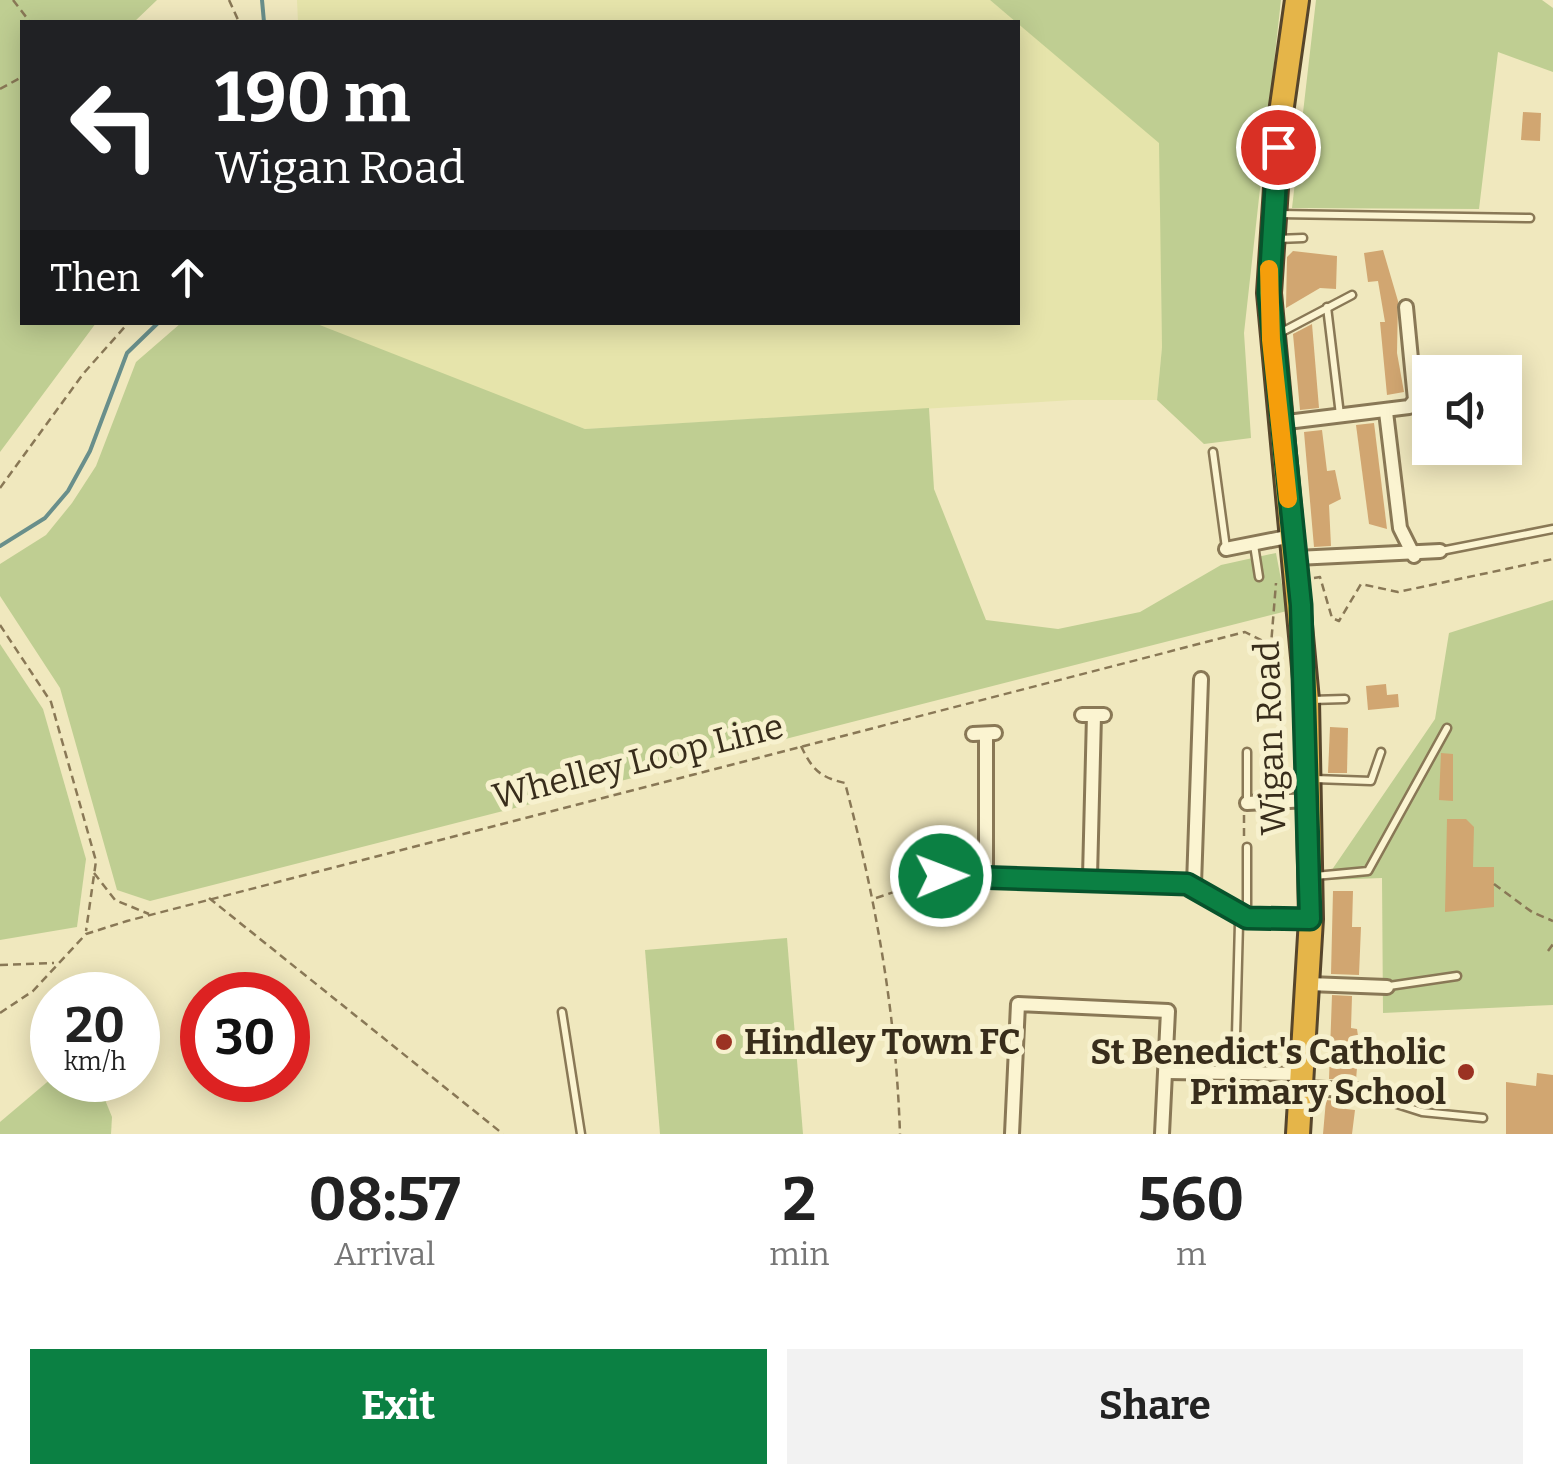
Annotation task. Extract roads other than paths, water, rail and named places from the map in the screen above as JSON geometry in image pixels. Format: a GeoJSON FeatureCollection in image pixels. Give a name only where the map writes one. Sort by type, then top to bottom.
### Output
{"type":"FeatureCollection","features":[{"type":"Feature","properties":{"kind":"highway","name":"Wigan Road"},"geometry":{"type":"LineString","coordinates":[[1297,0],[1289,41],[1270,240],[1271,340],[1307,700],[1310,919],[1298,1134]]}},
{"type":"Feature","properties":{"kind":"street"},"geometry":{"type":"LineString","coordinates":[[1279,423],[1409,407],[1415,400],[1406,307]]}},
{"type":"Feature","properties":{"kind":"street"},"geometry":{"type":"LineString","coordinates":[[1386,412],[1400,528],[1414,556]]}},
{"type":"Feature","properties":{"kind":"street"},"geometry":{"type":"LineString","coordinates":[[1226,549],[1254,545],[1414,556],[1440,551]]}},
{"type":"Feature","properties":{"kind":"street"},"geometry":{"type":"LineString","coordinates":[[1194,885],[1197,680],[1216,676]]}},
{"type":"Feature","properties":{"kind":"street"},"geometry":{"type":"LineString","coordinates":[[1090,877],[1093,715]]}},
{"type":"Feature","properties":{"kind":"street"},"geometry":{"type":"LineString","coordinates":[[985,734],[986,875]]}},
{"type":"Feature","properties":{"kind":"street"},"geometry":{"type":"LineString","coordinates":[[1247,803],[1309,790]]}},
{"type":"Feature","properties":{"kind":"street"},"geometry":{"type":"LineString","coordinates":[[941,876],[1090,877],[1194,885],[1242,917],[1310,919]]}},
{"type":"Feature","properties":{"kind":"street"},"geometry":{"type":"LineString","coordinates":[[1308,984],[1387,986]]}},
{"type":"Feature","properties":{"kind":"street"},"geometry":{"type":"LineString","coordinates":[[1012,1134],[1018,1004],[1168,1010],[1162,1134]]}},
{"type":"Feature","properties":{"kind":"street"},"geometry":{"type":"LineString","coordinates":[[1167,1072],[1235,1073],[1373,1092]]}},
{"type":"Feature","properties":{"kind":"lane"},"geometry":{"type":"LineString","coordinates":[[1273,214],[1530,218]]}},
{"type":"Feature","properties":{"kind":"lane"},"geometry":{"type":"LineString","coordinates":[[1270,240],[1303,238]]}},
{"type":"Feature","properties":{"kind":"lane"},"geometry":{"type":"LineString","coordinates":[[1271,340],[1352,295]]}},
{"type":"Feature","properties":{"kind":"lane"},"geometry":{"type":"LineString","coordinates":[[1327,308],[1340,417]]}},
{"type":"Feature","properties":{"kind":"lane"},"geometry":{"type":"LineString","coordinates":[[1214,452],[1226,549]]}},
{"type":"Feature","properties":{"kind":"lane"},"geometry":{"type":"LineString","coordinates":[[1440,551],[1553,530]]}},
{"type":"Feature","properties":{"kind":"lane"},"geometry":{"type":"LineString","coordinates":[[1254,545],[1260,578]]}},
{"type":"Feature","properties":{"kind":"lane"},"geometry":{"type":"LineString","coordinates":[[1307,700],[1345,699]]}},
{"type":"Feature","properties":{"kind":"lane"},"geometry":{"type":"LineString","coordinates":[[1309,877],[1368,871],[1448,728]]}},
{"type":"Feature","properties":{"kind":"lane"},"geometry":{"type":"LineString","coordinates":[[1247,752],[1247,803]]}},
{"type":"Feature","properties":{"kind":"lane"},"geometry":{"type":"LineString","coordinates":[[1309,790],[1372,781],[1380,752]]}},
{"type":"Feature","properties":{"kind":"lane"},"geometry":{"type":"LineString","coordinates":[[1235,1073],[1248,847]]}},
{"type":"Feature","properties":{"kind":"lane"},"geometry":{"type":"LineString","coordinates":[[1387,986],[1457,976]]}},
{"type":"Feature","properties":{"kind":"lane"},"geometry":{"type":"LineString","coordinates":[[562,1012],[581,1134]]}},
{"type":"Feature","properties":{"kind":"lane"},"geometry":{"type":"LineString","coordinates":[[1373,1092],[1390,1103],[1422,1112],[1483,1118]]}},
{"type":"Feature","properties":{"kind":"waterway"},"geometry":{"type":"LineString","coordinates":[[262,0],[264,20]]}},
{"type":"Feature","properties":{"kind":"waterway"},"geometry":{"type":"LineString","coordinates":[[0,546],[45,518],[68,491],[90,451],[127,353],[156,325]]}},
{"type":"Feature","properties":{"kind":"place","name":"Hindley Town FC"},"geometry":{"type":"Point","coordinates":[724,1042]}},
{"type":"Feature","properties":{"kind":"place","name":"St Benedict's Catholic Primary School"},"geometry":{"type":"Point","coordinates":[1466,1072]}}]}
